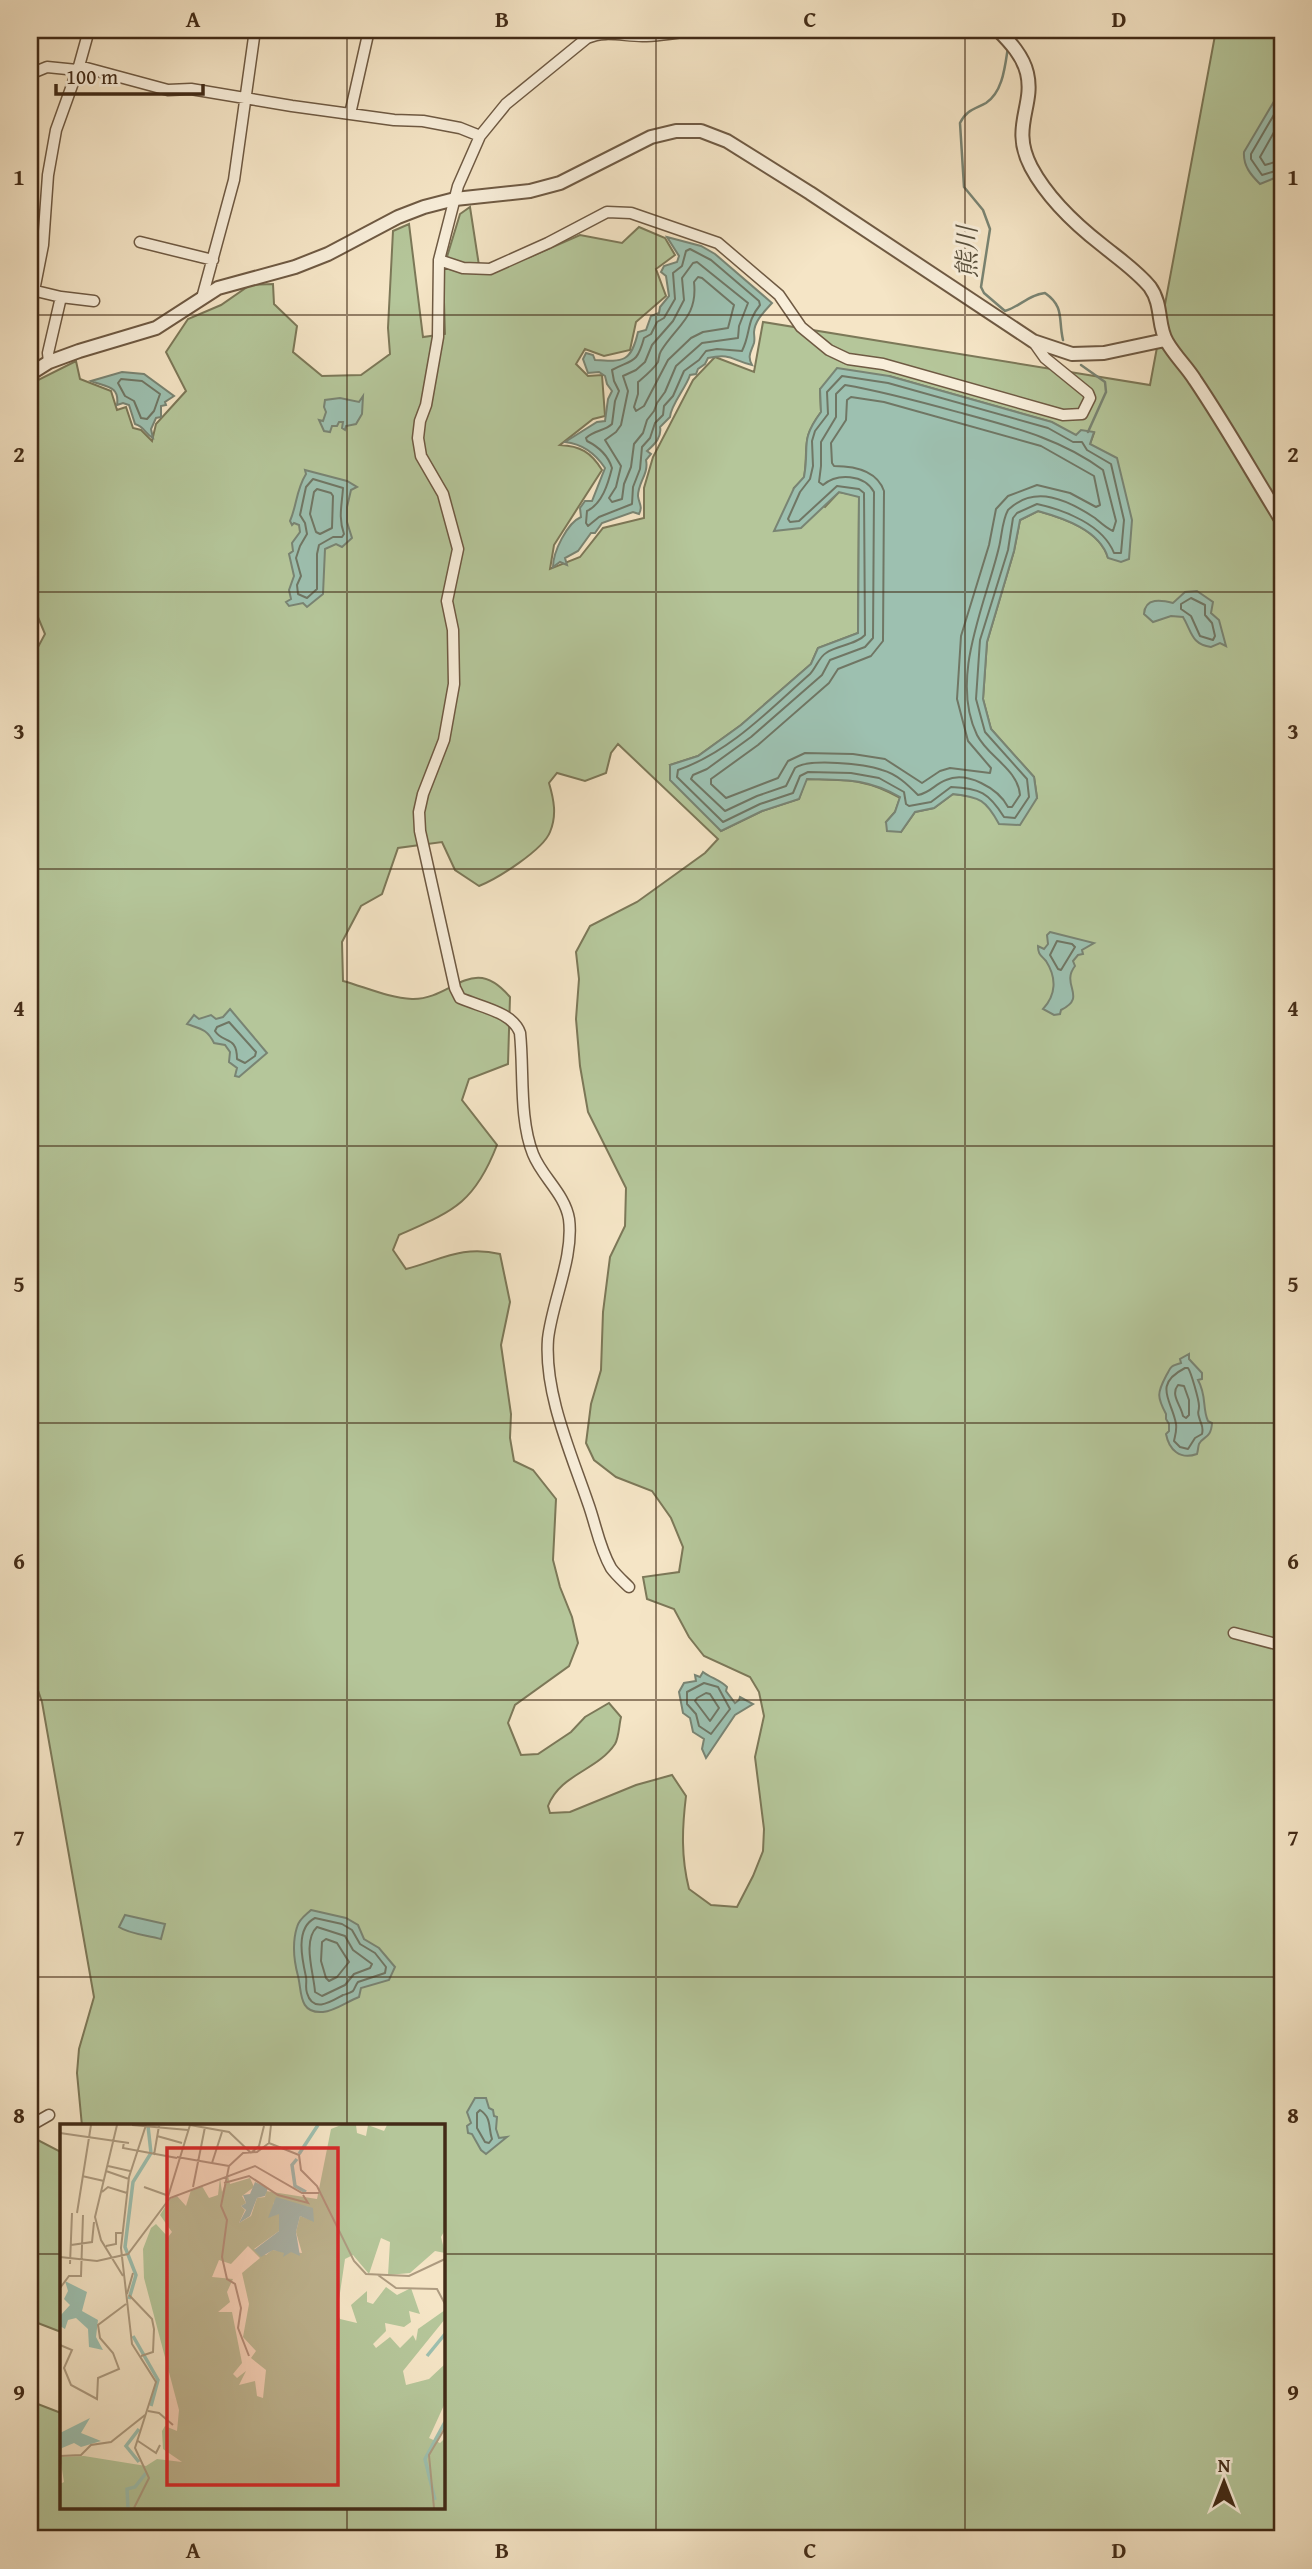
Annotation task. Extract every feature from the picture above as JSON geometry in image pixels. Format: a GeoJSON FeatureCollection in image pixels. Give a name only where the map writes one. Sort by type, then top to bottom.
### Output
{"type":"FeatureCollection","features":[{"type":"Feature","properties":{"kind":"street"},"geometry":{"type":"LineString","coordinates":[[30,311],[36,291],[47,217],[48,175],[56,130],[89,30]]}},
{"type":"Feature","properties":{"kind":"street"},"geometry":{"type":"LineString","coordinates":[[202,298],[234,180],[255,30]]}},
{"type":"Feature","properties":{"kind":"street"},"geometry":{"type":"LineString","coordinates":[[350,114],[369,30]]}},
{"type":"Feature","properties":{"kind":"street"},"geometry":{"type":"LineString","coordinates":[[629,1587],[613,1571],[602,1549],[589,1504],[571,1458],[548,1375],[548,1339],[569,1242],[569,1219],[563,1202],[538,1166],[532,1152],[520,1033],[517,1025],[506,1015],[460,998],[419,831],[423,794],[443,740],[454,684],[453,630],[447,601],[458,549],[443,494],[421,456],[418,438],[438,337],[439,260],[468,159],[480,136],[506,104],[587,38],[599,33],[641,32],[666,35],[693,30]]}},
{"type":"Feature","properties":{"kind":"street"},"geometry":{"type":"LineString","coordinates":[[1000,32],[1014,48],[1028,74],[1029,87],[1021,134],[1030,165],[1041,183],[1080,226],[1138,274],[1150,288],[1159,303],[1165,340],[1195,380],[1282,521]]}},
{"type":"Feature","properties":{"kind":"street"},"geometry":{"type":"LineString","coordinates":[[30,74],[47,67],[78,68],[168,90],[191,89],[350,114],[422,121],[460,128],[480,136]]}},
{"type":"Feature","properties":{"kind":"street"},"geometry":{"type":"LineString","coordinates":[[30,374],[49,362],[156,328],[218,288],[295,267],[328,254],[398,217],[440,202],[530,191],[560,183],[651,137],[676,131],[701,131],[727,141],[1033,341],[1072,354],[1104,353],[1165,340]]}},
{"type":"Feature","properties":{"kind":"street"},"geometry":{"type":"LineString","coordinates":[[439,260],[463,268],[490,269],[524,255],[607,212],[631,213],[718,243],[781,299],[801,327],[829,350],[848,359],[883,364],[1063,415],[1082,414],[1090,398],[1088,393],[1045,358],[1033,341]]}},
{"type":"Feature","properties":{"kind":"street"},"geometry":{"type":"LineString","coordinates":[[140,242],[213,260]]}},
{"type":"Feature","properties":{"kind":"street"},"geometry":{"type":"LineString","coordinates":[[36,291],[94,300]]}},
{"type":"Feature","properties":{"kind":"street"},"geometry":{"type":"LineString","coordinates":[[49,362],[48,353],[61,297]]}},
{"type":"Feature","properties":{"kind":"street"},"geometry":{"type":"LineString","coordinates":[[1234,1633],[1280,1645]]}},
{"type":"Feature","properties":{"kind":"street"},"geometry":{"type":"LineString","coordinates":[[30,2120],[35,2123],[49,2115]]}},
{"type":"Feature","properties":{"kind":"shaded area"},"geometry":{"type":"Polygon","coordinates":[[[1216,30],[1282,30],[1282,2539],[30,2539],[30,2401],[60,2413],[60,2510],[444,2510],[444,2124],[82,2124],[77,2073],[79,2049],[94,1997],[42,1702],[30,1667],[30,662],[45,634],[30,598],[30,384],[76,361],[80,379],[111,391],[117,410],[126,407],[133,428],[141,430],[152,441],[156,424],[186,391],[166,352],[188,319],[221,305],[250,285],[273,284],[274,304],[297,326],[293,352],[322,376],[361,375],[390,354],[388,328],[393,231],[409,224],[423,337],[445,334],[443,270],[460,214],[470,207],[480,272],[530,257],[580,235],[622,243],[639,227],[665,238],[675,255],[656,269],[666,296],[636,322],[630,350],[604,356],[585,349],[576,364],[588,376],[602,375],[605,416],[593,419],[560,445],[584,451],[602,470],[554,545],[550,569],[580,557],[603,528],[644,518],[644,488],[653,457],[693,380],[715,357],[754,372],[763,322],[1150,385],[1216,30]],[[889,376],[820,389],[821,412],[810,430],[806,444],[804,478],[794,488],[825,507],[839,492],[859,496],[858,633],[818,648],[811,664],[741,725],[698,756],[670,765],[721,831],[762,811],[799,799],[806,779],[866,783],[888,791],[900,798],[895,812],[886,822],[901,832],[915,812],[934,808],[953,794],[976,797],[990,806],[1037,798],[1034,777],[991,729],[983,699],[987,642],[1014,551],[1020,520],[1038,511],[1058,517],[1089,533],[1104,548],[1108,558],[1090,444],[1094,433],[1076,436],[1051,422],[889,376]],[[618,744],[611,753],[606,773],[585,781],[557,773],[549,783],[554,814],[546,839],[508,871],[479,886],[455,870],[442,842],[398,848],[382,894],[361,906],[342,942],[343,981],[412,999],[439,993],[473,978],[484,978],[497,984],[510,997],[508,1064],[469,1079],[462,1100],[497,1145],[488,1165],[480,1181],[460,1203],[448,1212],[399,1235],[393,1250],[406,1269],[463,1252],[500,1254],[510,1302],[501,1345],[511,1414],[510,1438],[514,1461],[533,1470],[556,1499],[553,1560],[578,1643],[569,1666],[515,1705],[508,1723],[521,1755],[538,1754],[571,1732],[585,1717],[609,1703],[621,1717],[615,1744],[599,1761],[561,1787],[548,1806],[550,1813],[570,1812],[636,1785],[672,1775],[686,1796],[683,1843],[689,1889],[711,1905],[737,1907],[763,1851],[764,1829],[755,1757],[764,1716],[759,1692],[750,1677],[704,1656],[689,1637],[674,1609],[647,1599],[643,1577],[679,1572],[683,1547],[671,1518],[652,1491],[616,1477],[594,1460],[586,1443],[591,1404],[601,1370],[603,1312],[610,1257],[625,1226],[626,1188],[588,1112],[576,1019],[579,979],[576,952],[590,926],[637,902],[705,853],[718,839],[618,744]]]}},
{"type":"Feature","properties":{"kind":"shaded area"},"geometry":{"type":"Polygon","coordinates":[[[30,2136],[60,2151],[60,2332],[30,2320],[30,2136]]]}},
{"type":"Feature","properties":{"kind":"water"},"geometry":{"type":"Polygon","coordinates":[[[1279,93],[1282,95],[1282,175],[1260,184],[1246,166],[1244,152],[1279,93]]]}},
{"type":"Feature","properties":{"kind":"water"},"geometry":{"type":"Polygon","coordinates":[[[667,237],[701,246],[715,254],[772,303],[756,324],[750,356],[752,365],[727,357],[708,358],[696,374],[690,375],[670,417],[660,427],[657,440],[647,451],[651,454],[646,460],[646,470],[638,491],[641,507],[639,514],[633,512],[602,523],[578,551],[565,558],[567,565],[560,562],[553,567],[562,539],[571,525],[581,517],[580,508],[585,501],[592,501],[605,468],[588,450],[565,442],[597,422],[605,421],[612,391],[605,376],[599,372],[588,373],[583,359],[586,353],[593,355],[595,360],[613,361],[625,358],[632,349],[638,332],[646,330],[651,316],[659,313],[660,307],[669,296],[666,276],[661,272],[664,266],[677,262],[679,256],[667,237]]]}},
{"type":"Feature","properties":{"kind":"water"},"geometry":{"type":"Polygon","coordinates":[[[837,368],[889,376],[1052,422],[1076,435],[1081,430],[1094,432],[1090,444],[1117,458],[1132,520],[1129,559],[1121,562],[1108,558],[1104,548],[1089,533],[1058,517],[1038,511],[1020,520],[1014,551],[987,642],[983,699],[991,729],[1034,777],[1037,798],[1020,825],[999,824],[981,801],[953,794],[934,808],[915,812],[901,832],[887,831],[886,822],[895,812],[900,797],[866,783],[807,779],[799,799],[762,811],[721,831],[670,780],[670,765],[698,756],[741,725],[811,664],[818,648],[858,633],[859,497],[839,492],[801,528],[774,531],[794,488],[804,477],[806,444],[810,430],[821,412],[820,389],[837,368]]]}},
{"type":"Feature","properties":{"kind":"water"},"geometry":{"type":"Polygon","coordinates":[[[122,372],[144,374],[174,396],[165,402],[166,405],[161,406],[161,417],[156,418],[151,429],[153,438],[135,424],[129,405],[117,405],[114,390],[91,381],[122,372]]]}},
{"type":"Feature","properties":{"kind":"water"},"geometry":{"type":"Polygon","coordinates":[[[363,396],[362,414],[356,424],[346,426],[345,430],[342,428],[343,422],[339,422],[337,426],[332,426],[330,432],[324,431],[319,420],[323,421],[326,412],[325,400],[340,398],[359,402],[363,396]]]}},
{"type":"Feature","properties":{"kind":"water"},"geometry":{"type":"Polygon","coordinates":[[[305,470],[347,481],[357,487],[351,490],[347,507],[347,522],[352,538],[342,547],[336,544],[325,549],[323,594],[307,607],[303,603],[289,606],[286,602],[291,599],[289,590],[294,576],[289,554],[293,551],[292,543],[300,532],[299,525],[292,525],[290,521],[305,470]]]}},
{"type":"Feature","properties":{"kind":"water"},"geometry":{"type":"Polygon","coordinates":[[[1197,591],[1213,602],[1211,613],[1219,620],[1226,646],[1220,643],[1211,647],[1199,643],[1183,617],[1171,616],[1153,622],[1144,614],[1151,602],[1173,603],[1185,592],[1197,591]]]}},
{"type":"Feature","properties":{"kind":"water"},"geometry":{"type":"Polygon","coordinates":[[[1050,932],[1094,943],[1082,950],[1083,954],[1073,961],[1075,966],[1070,979],[1072,1000],[1060,1014],[1054,1015],[1043,1009],[1053,992],[1053,980],[1050,967],[1038,949],[1038,946],[1044,949],[1048,944],[1047,935],[1050,932]]]}},
{"type":"Feature","properties":{"kind":"water"},"geometry":{"type":"Polygon","coordinates":[[[230,1009],[267,1053],[239,1077],[235,1076],[237,1068],[229,1062],[230,1052],[225,1045],[214,1043],[206,1032],[187,1024],[194,1015],[199,1019],[211,1015],[216,1019],[223,1017],[230,1009]]]}},
{"type":"Feature","properties":{"kind":"water"},"geometry":{"type":"Polygon","coordinates":[[[1189,1354],[1189,1359],[1202,1373],[1202,1379],[1198,1380],[1203,1391],[1206,1416],[1212,1423],[1209,1435],[1199,1444],[1197,1454],[1185,1456],[1176,1452],[1167,1440],[1169,1424],[1159,1395],[1170,1369],[1181,1363],[1180,1359],[1189,1354]]]}},
{"type":"Feature","properties":{"kind":"water"},"geometry":{"type":"Polygon","coordinates":[[[703,1672],[727,1687],[726,1691],[735,1703],[740,1697],[753,1704],[735,1715],[706,1758],[702,1749],[704,1739],[693,1732],[690,1718],[683,1713],[679,1692],[684,1683],[696,1681],[695,1675],[700,1677],[703,1672]]]}},
{"type":"Feature","properties":{"kind":"water"},"geometry":{"type":"Polygon","coordinates":[[[311,1910],[346,1918],[358,1925],[364,1939],[379,1948],[395,1967],[389,1980],[361,1988],[359,1997],[332,2010],[315,2012],[309,2009],[301,1995],[294,1946],[298,1924],[311,1910]]]}},
{"type":"Feature","properties":{"kind":"water"},"geometry":{"type":"Polygon","coordinates":[[[125,1915],[165,1924],[161,1939],[119,1927],[125,1915]]]}},
{"type":"Feature","properties":{"kind":"water"},"geometry":{"type":"Polygon","coordinates":[[[475,2098],[486,2098],[489,2108],[497,2117],[496,2129],[499,2138],[507,2137],[486,2154],[472,2134],[468,2133],[467,2126],[471,2123],[467,2112],[475,2098]]]}},
{"type":"Feature","properties":{"kind":"waterway","name":"熊川"},"geometry":{"type":"LineString","coordinates":[[1008,47],[1002,78],[996,92],[986,103],[968,113],[960,123],[964,187],[983,210],[990,229],[981,287],[984,293],[1005,311],[1045,293],[1058,308],[1063,340]]}},
{"type":"Feature","properties":{"kind":"waterway","name":"熊川"},"geometry":{"type":"LineString","coordinates":[[1081,365],[1105,382],[1106,392],[1088,432]]}}]}
